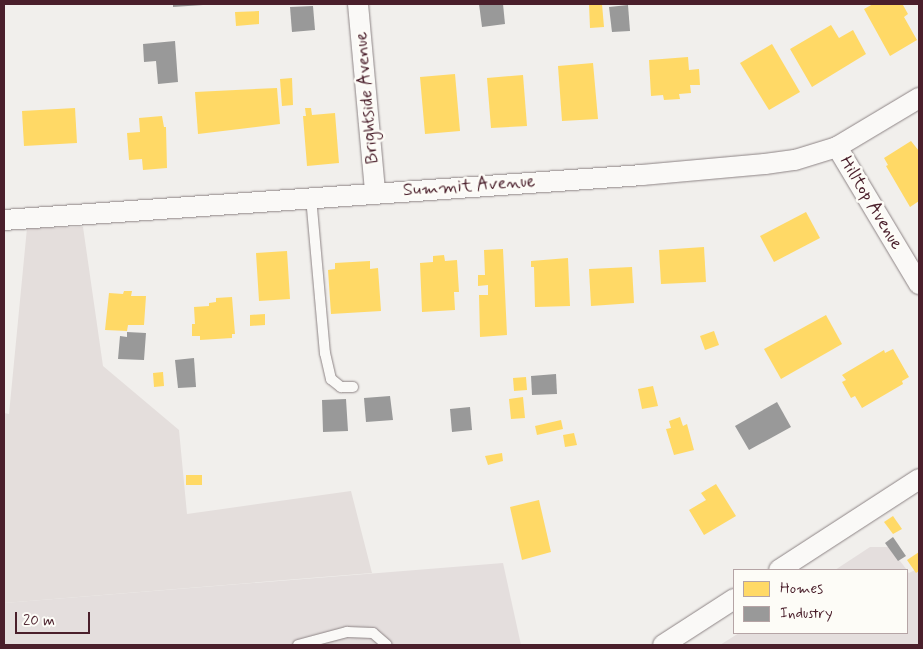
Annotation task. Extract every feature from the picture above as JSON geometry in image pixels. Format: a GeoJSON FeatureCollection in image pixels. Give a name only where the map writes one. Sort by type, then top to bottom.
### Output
{"type":"FeatureCollection","features":[{"type":"Feature","properties":{"kind":"street","name":"Brightside Avenue"},"geometry":{"type":"LineString","coordinates":[[358,4],[375,192]]}},
{"type":"Feature","properties":{"kind":"street","name":"Summit Avenue"},"geometry":{"type":"LineString","coordinates":[[4,220],[375,192],[642,175],[795,160],[837,148],[919,98]]}},
{"type":"Feature","properties":{"kind":"street","name":"Hilltop Avenue"},"geometry":{"type":"LineString","coordinates":[[837,148],[919,284]]}},
{"type":"Feature","properties":{"kind":"street"},"geometry":{"type":"LineString","coordinates":[[781,569],[919,479]]}},
{"type":"Feature","properties":{"kind":"street"},"geometry":{"type":"LineString","coordinates":[[663,645],[733,600]]}},
{"type":"Feature","properties":{"kind":"lane"},"geometry":{"type":"LineString","coordinates":[[311,197],[325,354],[331,379],[341,387],[353,387]]}},
{"type":"Feature","properties":{"kind":"lane"},"geometry":{"type":"LineString","coordinates":[[298,645],[347,632],[373,633],[386,645]]}},
{"type":"Feature","properties":{"kind":"shaded area"},"geometry":{"type":"Polygon","coordinates":[[[83,227],[103,366],[179,430],[187,514],[351,491],[372,573],[4,603],[4,413],[9,414],[27,228],[83,227]]]}},
{"type":"Feature","properties":{"kind":"shaded area"},"geometry":{"type":"Polygon","coordinates":[[[870,547],[889,547],[906,569],[837,569],[870,547]]]}},
{"type":"Feature","properties":{"kind":"shaded area"},"geometry":{"type":"Polygon","coordinates":[[[503,563],[521,645],[4,645],[4,603],[503,563]]]}},
{"type":"Feature","properties":{"kind":"shaded area"},"geometry":{"type":"Polygon","coordinates":[[[919,568],[919,645],[720,645],[737,634],[908,634],[909,573],[919,568]]]}},
{"type":"Feature","properties":{"kind":"building: Homes"},"geometry":{"type":"Polygon","coordinates":[[[589,4],[602,4],[604,27],[590,28],[589,4]]]}},
{"type":"Feature","properties":{"kind":"building: Homes"},"geometry":{"type":"Polygon","coordinates":[[[873,4],[903,5],[908,14],[904,17],[917,40],[890,56],[864,9],[873,4]]]}},
{"type":"Feature","properties":{"kind":"building: Homes"},"geometry":{"type":"Polygon","coordinates":[[[259,11],[259,24],[236,26],[235,12],[259,11]]]}},
{"type":"Feature","properties":{"kind":"building: Homes"},"geometry":{"type":"Polygon","coordinates":[[[831,25],[839,38],[853,30],[866,54],[812,87],[790,49],[831,25]]]}},
{"type":"Feature","properties":{"kind":"building: Homes"},"geometry":{"type":"Polygon","coordinates":[[[772,44],[800,92],[769,110],[740,63],[772,44]]]}},
{"type":"Feature","properties":{"kind":"building: Homes"},"geometry":{"type":"Polygon","coordinates":[[[688,57],[689,70],[699,69],[700,85],[690,85],[691,93],[679,94],[680,99],[664,100],[663,95],[651,96],[649,60],[688,57]]]}},
{"type":"Feature","properties":{"kind":"building: Homes"},"geometry":{"type":"Polygon","coordinates":[[[593,63],[598,119],[562,121],[558,66],[593,63]]]}},
{"type":"Feature","properties":{"kind":"building: Homes"},"geometry":{"type":"Polygon","coordinates":[[[455,74],[460,131],[425,134],[420,77],[455,74]]]}},
{"type":"Feature","properties":{"kind":"building: Homes"},"geometry":{"type":"Polygon","coordinates":[[[523,75],[527,126],[491,128],[487,78],[523,75]]]}},
{"type":"Feature","properties":{"kind":"building: Homes"},"geometry":{"type":"Polygon","coordinates":[[[292,78],[293,105],[282,106],[280,79],[292,78]]]}},
{"type":"Feature","properties":{"kind":"building: Homes"},"geometry":{"type":"Polygon","coordinates":[[[277,88],[280,124],[198,134],[195,92],[277,88]]]}},
{"type":"Feature","properties":{"kind":"building: Homes"},"geometry":{"type":"Polygon","coordinates":[[[75,108],[77,143],[24,146],[22,111],[75,108]]]}},
{"type":"Feature","properties":{"kind":"building: Homes"},"geometry":{"type":"Polygon","coordinates":[[[305,108],[311,108],[312,115],[335,113],[339,163],[307,166],[303,116],[306,116],[305,108]]]}},
{"type":"Feature","properties":{"kind":"building: Homes"},"geometry":{"type":"Polygon","coordinates":[[[162,116],[164,127],[166,127],[167,168],[143,170],[142,159],[129,160],[127,133],[140,132],[139,118],[162,116]]]}},
{"type":"Feature","properties":{"kind":"building: Homes"},"geometry":{"type":"Polygon","coordinates":[[[911,141],[919,151],[919,201],[910,207],[886,166],[888,165],[884,158],[911,141]]]}},
{"type":"Feature","properties":{"kind":"building: Homes"},"geometry":{"type":"Polygon","coordinates":[[[806,212],[820,238],[774,262],[760,236],[806,212]]]}},
{"type":"Feature","properties":{"kind":"building: Homes"},"geometry":{"type":"Polygon","coordinates":[[[704,247],[706,282],[661,284],[659,250],[704,247]]]}},
{"type":"Feature","properties":{"kind":"building: Homes"},"geometry":{"type":"Polygon","coordinates":[[[503,249],[507,335],[480,337],[479,295],[488,295],[488,285],[478,286],[478,275],[485,275],[484,250],[503,249]]]}},
{"type":"Feature","properties":{"kind":"building: Homes"},"geometry":{"type":"Polygon","coordinates":[[[287,251],[290,299],[259,301],[256,253],[287,251]]]}},
{"type":"Feature","properties":{"kind":"building: Homes"},"geometry":{"type":"Polygon","coordinates":[[[444,255],[445,261],[457,260],[459,292],[454,292],[455,310],[422,312],[420,263],[433,262],[433,256],[444,255]]]}},
{"type":"Feature","properties":{"kind":"building: Homes"},"geometry":{"type":"Polygon","coordinates":[[[568,258],[570,306],[535,307],[534,267],[531,267],[531,261],[568,258]]]}},
{"type":"Feature","properties":{"kind":"building: Homes"},"geometry":{"type":"Polygon","coordinates":[[[370,261],[370,269],[378,268],[381,311],[331,314],[328,270],[335,269],[335,263],[370,261]]]}},
{"type":"Feature","properties":{"kind":"building: Homes"},"geometry":{"type":"Polygon","coordinates":[[[632,267],[634,303],[591,306],[589,269],[632,267]]]}},
{"type":"Feature","properties":{"kind":"building: Homes"},"geometry":{"type":"Polygon","coordinates":[[[124,291],[132,291],[131,296],[146,296],[144,325],[128,325],[127,331],[105,330],[109,293],[123,294],[124,291]]]}},
{"type":"Feature","properties":{"kind":"building: Homes"},"geometry":{"type":"Polygon","coordinates":[[[232,297],[235,334],[232,334],[232,338],[200,340],[200,336],[192,336],[192,324],[195,324],[194,307],[209,306],[209,303],[216,302],[216,298],[232,297]]]}},
{"type":"Feature","properties":{"kind":"building: Homes"},"geometry":{"type":"Polygon","coordinates":[[[265,314],[265,325],[250,326],[250,315],[265,314]]]}},
{"type":"Feature","properties":{"kind":"building: Homes"},"geometry":{"type":"Polygon","coordinates":[[[826,315],[842,344],[781,379],[764,349],[826,315]]]}},
{"type":"Feature","properties":{"kind":"building: Homes"},"geometry":{"type":"Polygon","coordinates":[[[714,331],[719,345],[705,350],[700,336],[714,331]]]}},
{"type":"Feature","properties":{"kind":"building: Homes"},"geometry":{"type":"Polygon","coordinates":[[[893,349],[909,377],[902,381],[903,384],[862,408],[855,396],[851,398],[842,382],[846,380],[842,375],[884,350],[885,353],[893,349]]]}},
{"type":"Feature","properties":{"kind":"building: Homes"},"geometry":{"type":"Polygon","coordinates":[[[163,372],[164,386],[154,387],[153,373],[163,372]]]}},
{"type":"Feature","properties":{"kind":"building: Homes"},"geometry":{"type":"Polygon","coordinates":[[[526,377],[527,390],[514,391],[513,378],[526,377]]]}},
{"type":"Feature","properties":{"kind":"building: Homes"},"geometry":{"type":"Polygon","coordinates":[[[653,386],[658,406],[642,409],[638,389],[653,386]]]}},
{"type":"Feature","properties":{"kind":"building: Homes"},"geometry":{"type":"Polygon","coordinates":[[[523,397],[525,418],[511,419],[509,399],[523,397]]]}},
{"type":"Feature","properties":{"kind":"building: Homes"},"geometry":{"type":"Polygon","coordinates":[[[680,417],[683,426],[687,424],[694,450],[674,455],[666,429],[671,428],[669,421],[680,417]]]}},
{"type":"Feature","properties":{"kind":"building: Homes"},"geometry":{"type":"Polygon","coordinates":[[[561,420],[563,429],[537,435],[535,426],[561,420]]]}},
{"type":"Feature","properties":{"kind":"building: Homes"},"geometry":{"type":"Polygon","coordinates":[[[574,433],[577,445],[565,447],[563,435],[574,433]]]}},
{"type":"Feature","properties":{"kind":"building: Homes"},"geometry":{"type":"Polygon","coordinates":[[[502,453],[503,461],[488,465],[485,456],[502,453]]]}},
{"type":"Feature","properties":{"kind":"building: Homes"},"geometry":{"type":"Polygon","coordinates":[[[186,475],[202,475],[202,485],[186,485],[186,475]]]}},
{"type":"Feature","properties":{"kind":"building: Homes"},"geometry":{"type":"Polygon","coordinates":[[[716,484],[736,516],[704,535],[689,510],[706,500],[701,493],[716,484]]]}},
{"type":"Feature","properties":{"kind":"building: Homes"},"geometry":{"type":"Polygon","coordinates":[[[539,500],[551,552],[522,560],[510,507],[539,500]]]}},
{"type":"Feature","properties":{"kind":"building: Homes"},"geometry":{"type":"Polygon","coordinates":[[[893,516],[902,529],[893,534],[884,522],[893,516]]]}},
{"type":"Feature","properties":{"kind":"building: Homes"},"geometry":{"type":"Polygon","coordinates":[[[919,552],[919,571],[916,573],[907,560],[919,552]]]}},
{"type":"Feature","properties":{"kind":"building: Industry"},"geometry":{"type":"Polygon","coordinates":[[[173,4],[203,4],[203,5],[173,7],[173,4]]]}},
{"type":"Feature","properties":{"kind":"building: Industry"},"geometry":{"type":"Polygon","coordinates":[[[479,4],[503,4],[505,24],[482,27],[479,4]]]}},
{"type":"Feature","properties":{"kind":"building: Industry"},"geometry":{"type":"Polygon","coordinates":[[[628,5],[630,31],[612,32],[609,7],[628,5]]]}},
{"type":"Feature","properties":{"kind":"building: Industry"},"geometry":{"type":"Polygon","coordinates":[[[313,6],[315,30],[292,32],[290,7],[313,6]]]}},
{"type":"Feature","properties":{"kind":"building: Industry"},"geometry":{"type":"Polygon","coordinates":[[[175,41],[178,82],[158,84],[156,61],[144,62],[143,44],[175,41]]]}},
{"type":"Feature","properties":{"kind":"building: Industry"},"geometry":{"type":"Polygon","coordinates":[[[127,332],[146,333],[144,360],[118,359],[120,336],[127,337],[127,332]]]}},
{"type":"Feature","properties":{"kind":"building: Industry"},"geometry":{"type":"Polygon","coordinates":[[[194,358],[196,387],[178,388],[175,360],[194,358]]]}},
{"type":"Feature","properties":{"kind":"building: Industry"},"geometry":{"type":"Polygon","coordinates":[[[556,374],[557,394],[532,395],[531,376],[556,374]]]}},
{"type":"Feature","properties":{"kind":"building: Industry"},"geometry":{"type":"Polygon","coordinates":[[[390,396],[393,420],[366,422],[364,398],[390,396]]]}},
{"type":"Feature","properties":{"kind":"building: Industry"},"geometry":{"type":"Polygon","coordinates":[[[346,399],[348,431],[323,432],[322,400],[346,399]]]}},
{"type":"Feature","properties":{"kind":"building: Industry"},"geometry":{"type":"Polygon","coordinates":[[[777,402],[791,427],[749,450],[735,426],[777,402]]]}},
{"type":"Feature","properties":{"kind":"building: Industry"},"geometry":{"type":"Polygon","coordinates":[[[470,407],[472,430],[452,432],[450,409],[470,407]]]}},
{"type":"Feature","properties":{"kind":"building: Industry"},"geometry":{"type":"Polygon","coordinates":[[[893,537],[906,556],[898,561],[885,543],[893,537]]]}}]}
